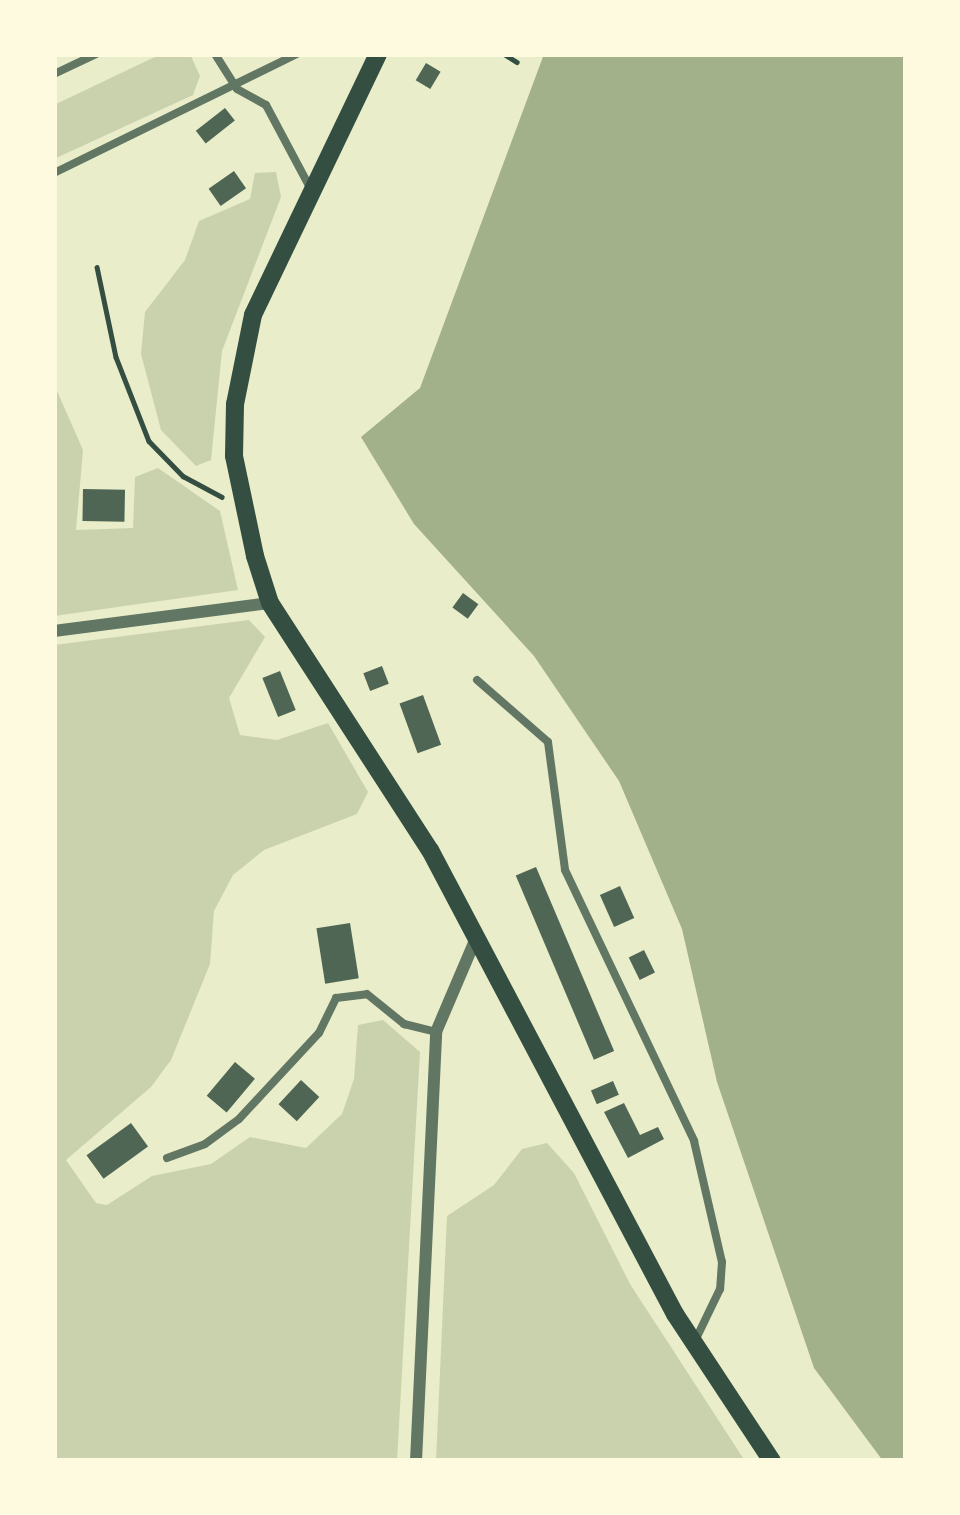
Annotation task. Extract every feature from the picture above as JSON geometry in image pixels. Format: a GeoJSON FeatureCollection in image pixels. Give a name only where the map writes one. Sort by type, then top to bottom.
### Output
{"type":"FeatureCollection","features":[{"type":"Feature","properties":{"kind":"main road"},"geometry":{"type":"LineString","coordinates":[[378,54],[309,187],[253,314],[239,377],[234,456],[242,509],[271,603],[382,770],[477,937],[693,1344],[772,1461]]}},
{"type":"Feature","properties":{"kind":"street"},"geometry":{"type":"LineString","coordinates":[[54,631],[271,603]]}},
{"type":"Feature","properties":{"kind":"street"},"geometry":{"type":"LineString","coordinates":[[416,1461],[436,1032],[477,937]]}},
{"type":"Feature","properties":{"kind":"lane"},"geometry":{"type":"LineString","coordinates":[[54,74],[96,54]]}},
{"type":"Feature","properties":{"kind":"lane"},"geometry":{"type":"LineString","coordinates":[[214,54],[237,89],[266,105],[309,187]]}},
{"type":"Feature","properties":{"kind":"lane"},"geometry":{"type":"LineString","coordinates":[[54,173],[237,89],[297,54]]}},
{"type":"Feature","properties":{"kind":"lane"},"geometry":{"type":"LineString","coordinates":[[477,680],[548,742],[565,870],[694,1141],[722,1262],[711,1316],[693,1344]]}},
{"type":"Feature","properties":{"kind":"lane"},"geometry":{"type":"LineString","coordinates":[[167,1158],[205,1144],[239,1119],[294,1064],[336,998],[367,994],[404,1024],[436,1032]]}},
{"type":"Feature","properties":{"kind":"path"},"geometry":{"type":"LineString","coordinates":[[504,54],[517,62]]}},
{"type":"Feature","properties":{"kind":"path"},"geometry":{"type":"LineString","coordinates":[[97,267],[126,390],[149,441],[183,476],[242,509]]}},
{"type":"Feature","properties":{"kind":"shaded area"},"geometry":{"type":"Polygon","coordinates":[[[161,54],[191,56],[200,76],[193,95],[54,159],[54,105],[161,54]]]}},
{"type":"Feature","properties":{"kind":"shaded area"},"geometry":{"type":"Polygon","coordinates":[[[544,54],[906,54],[906,1461],[883,1461],[814,1368],[717,1082],[682,929],[619,781],[534,656],[414,524],[361,437],[420,388],[544,54]]]}},
{"type":"Feature","properties":{"kind":"shaded area"},"geometry":{"type":"Polygon","coordinates":[[[276,172],[281,197],[222,351],[211,460],[196,466],[161,430],[141,354],[145,312],[185,260],[199,221],[250,199],[255,173],[276,172]]]}},
{"type":"Feature","properties":{"kind":"shaded area"},"geometry":{"type":"Polygon","coordinates":[[[54,384],[83,450],[76,530],[133,528],[135,477],[158,468],[220,511],[238,590],[54,616],[54,384]]]}},
{"type":"Feature","properties":{"kind":"shaded area"},"geometry":{"type":"Polygon","coordinates":[[[249,620],[265,637],[229,698],[240,735],[277,740],[328,723],[368,792],[357,814],[264,850],[233,875],[214,911],[210,964],[171,1060],[151,1087],[66,1160],[96,1203],[107,1205],[152,1176],[211,1164],[250,1137],[306,1148],[342,1114],[354,1079],[358,1025],[383,1020],[420,1052],[397,1461],[54,1461],[54,645],[249,620]]]}},
{"type":"Feature","properties":{"kind":"shaded area"},"geometry":{"type":"Polygon","coordinates":[[[547,1143],[574,1173],[630,1284],[745,1461],[436,1461],[447,1216],[494,1185],[522,1149],[547,1143]]]}},
{"type":"Feature","properties":{"kind":"building"},"geometry":{"type":"Polygon","coordinates":[[[426,63],[441,72],[430,89],[416,80],[426,63]]]}},
{"type":"Feature","properties":{"kind":"building"},"geometry":{"type":"Polygon","coordinates":[[[225,108],[235,121],[206,143],[196,131],[225,108]]]}},
{"type":"Feature","properties":{"kind":"building"},"geometry":{"type":"Polygon","coordinates":[[[234,171],[246,188],[221,206],[209,189],[234,171]]]}},
{"type":"Feature","properties":{"kind":"building"},"geometry":{"type":"Polygon","coordinates":[[[83,489],[125,490],[124,522],[82,521],[83,489]]]}},
{"type":"Feature","properties":{"kind":"building"},"geometry":{"type":"Polygon","coordinates":[[[463,593],[478,604],[468,619],[452,608],[463,593]]]}},
{"type":"Feature","properties":{"kind":"building"},"geometry":{"type":"Polygon","coordinates":[[[382,666],[389,684],[370,691],[363,673],[382,666]]]}},
{"type":"Feature","properties":{"kind":"building"},"geometry":{"type":"Polygon","coordinates":[[[280,671],[296,710],[278,717],[262,678],[280,671]]]}},
{"type":"Feature","properties":{"kind":"building"},"geometry":{"type":"Polygon","coordinates":[[[423,695],[441,745],[418,753],[400,704],[423,695]]]}},
{"type":"Feature","properties":{"kind":"building"},"geometry":{"type":"Polygon","coordinates":[[[536,867],[614,1051],[594,1060],[516,876],[536,867]]]}},
{"type":"Feature","properties":{"kind":"building"},"geometry":{"type":"Polygon","coordinates":[[[620,886],[634,918],[614,927],[600,895],[620,886]]]}},
{"type":"Feature","properties":{"kind":"building"},"geometry":{"type":"Polygon","coordinates":[[[350,923],[359,978],[325,984],[316,928],[350,923]]]}},
{"type":"Feature","properties":{"kind":"building"},"geometry":{"type":"Polygon","coordinates":[[[644,950],[655,972],[640,980],[629,957],[644,950]]]}},
{"type":"Feature","properties":{"kind":"building"},"geometry":{"type":"Polygon","coordinates":[[[235,1062],[255,1079],[227,1112],[207,1096],[235,1062]]]}},
{"type":"Feature","properties":{"kind":"building"},"geometry":{"type":"Polygon","coordinates":[[[301,1080],[319,1097],[297,1121],[278,1104],[301,1080]]]}},
{"type":"Feature","properties":{"kind":"building"},"geometry":{"type":"Polygon","coordinates":[[[613,1081],[619,1095],[597,1104],[591,1090],[613,1081]]]}},
{"type":"Feature","properties":{"kind":"building"},"geometry":{"type":"Polygon","coordinates":[[[624,1103],[640,1135],[658,1127],[664,1139],[628,1158],[604,1112],[624,1103]]]}},
{"type":"Feature","properties":{"kind":"building"},"geometry":{"type":"Polygon","coordinates":[[[131,1123],[148,1146],[104,1179],[87,1155],[131,1123]]]}}]}
